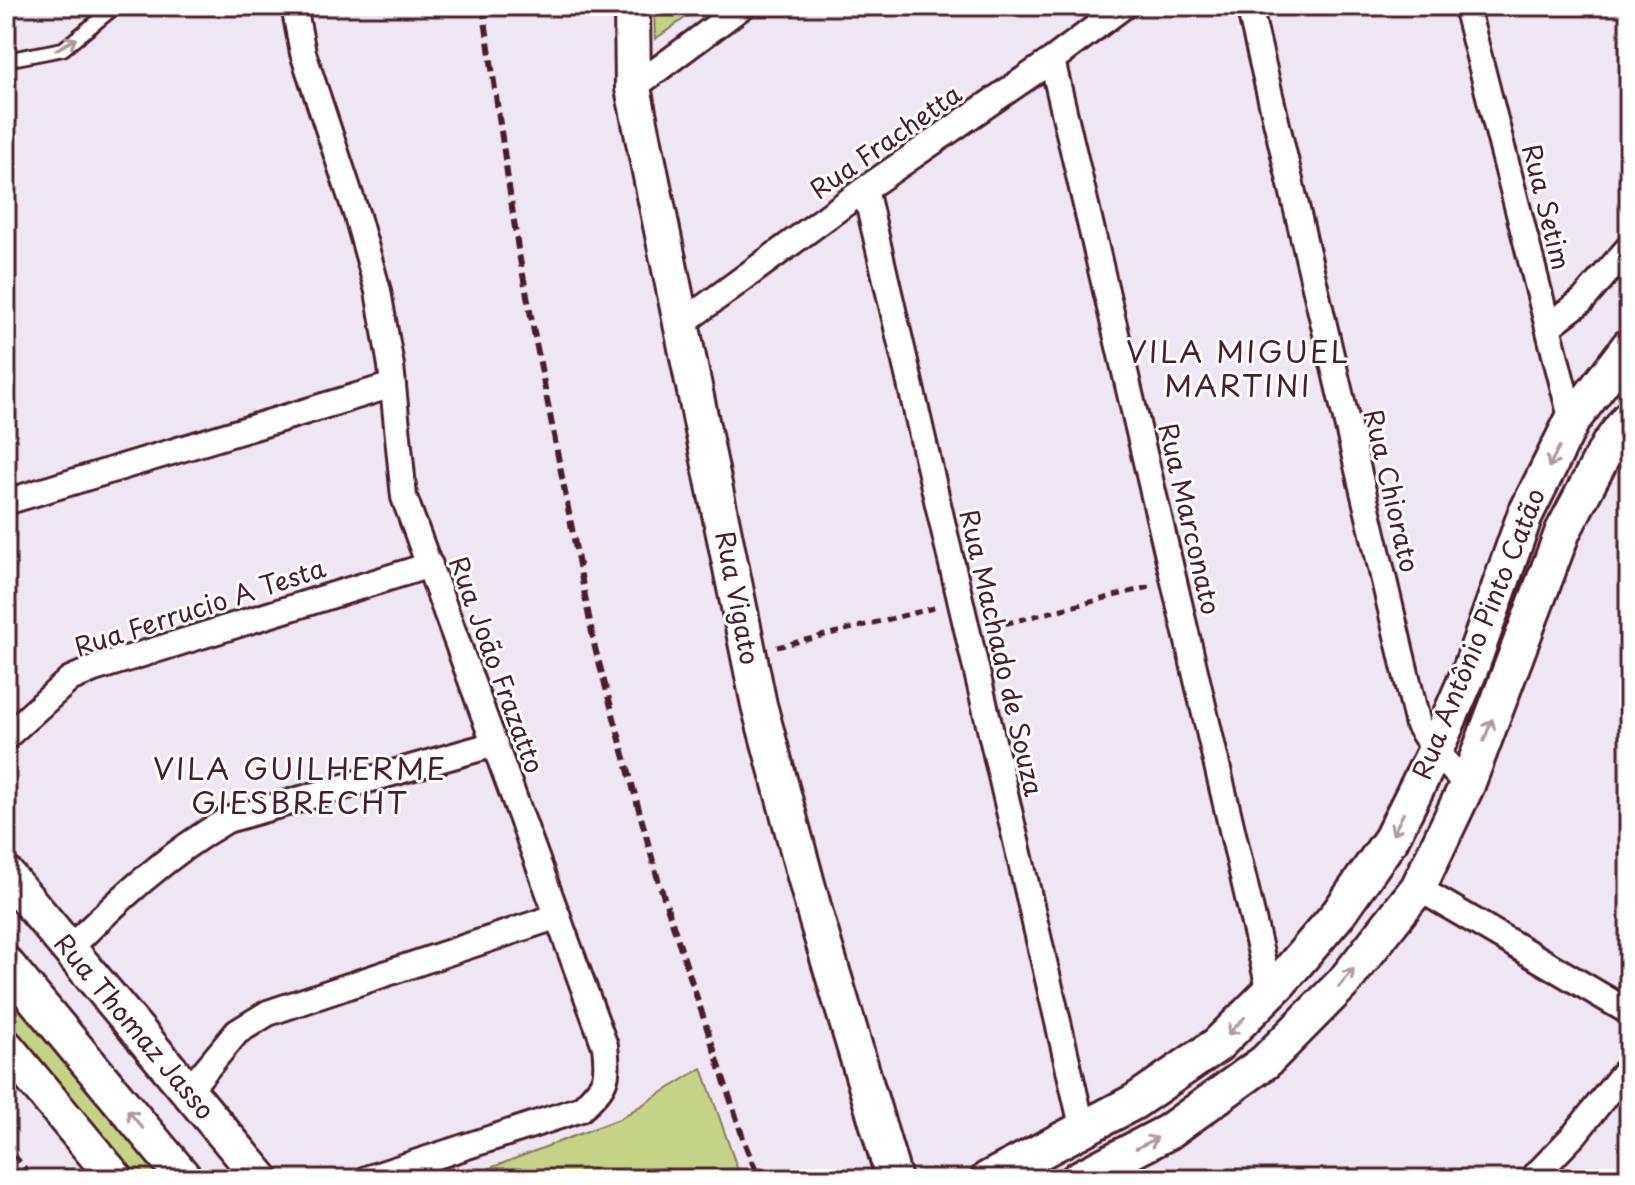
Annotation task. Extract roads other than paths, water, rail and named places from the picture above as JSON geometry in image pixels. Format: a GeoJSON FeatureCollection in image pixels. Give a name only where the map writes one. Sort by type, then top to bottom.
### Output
{"type":"FeatureCollection","features":[{"type":"Feature","properties":{"kind":"main road","name":"Rua Vigato"},"geometry":{"type":"LineString","coordinates":[[632,6],[633,88],[759,705],[817,921],[894,1179]]}},
{"type":"Feature","properties":{"kind":"main road","name":"Rua Antônio Pinto Catão"},"geometry":{"type":"LineString","coordinates":[[988,1179],[1134,1102],[1217,1045],[1270,992],[1339,913],[1391,839],[1435,751],[1470,670],[1525,515],[1572,421],[1629,346]]}},
{"type":"Feature","properties":{"kind":"main road","name":"Rua Antônio Pinto Catão"},"geometry":{"type":"LineString","coordinates":[[1078,1179],[1168,1132],[1265,1062],[1344,982],[1418,888],[1467,785],[1563,531],[1608,446],[1629,418]]}},
{"type":"Feature","properties":{"kind":"main road","name":"Rua Thomaz Jasso"},"geometry":{"type":"LineString","coordinates":[[6,874],[262,1179]]}},
{"type":"Feature","properties":{"kind":"main road"},"geometry":{"type":"LineString","coordinates":[[6,964],[185,1179]]}},
{"type":"Feature","properties":{"kind":"main road"},"geometry":{"type":"LineString","coordinates":[[6,1047],[116,1179]]}},
{"type":"Feature","properties":{"kind":"street","name":"Rua João Frazatto"},"geometry":{"type":"LineString","coordinates":[[294,6],[303,53],[357,216],[378,291],[393,385],[404,497],[605,1046],[608,1072],[597,1092],[581,1109],[366,1179]]}},
{"type":"Feature","properties":{"kind":"street"},"geometry":{"type":"LineString","coordinates":[[633,88],[743,6]]}},
{"type":"Feature","properties":{"kind":"street","name":"Rua Frachetta"},"geometry":{"type":"LineString","coordinates":[[681,324],[1124,6]]}},
{"type":"Feature","properties":{"kind":"street","name":"Rua Chiorato"},"geometry":{"type":"LineString","coordinates":[[1249,6],[1418,725],[1435,751],[1467,785]]}},
{"type":"Feature","properties":{"kind":"street","name":"Rua Setim"},"geometry":{"type":"LineString","coordinates":[[1466,6],[1572,421]]}},
{"type":"Feature","properties":{"kind":"street","name":"Rua Marconato"},"geometry":{"type":"LineString","coordinates":[[1052,60],[1270,992]]}},
{"type":"Feature","properties":{"kind":"street","name":"Rua Machado de Souza"},"geometry":{"type":"LineString","coordinates":[[865,189],[1083,1130]]}},
{"type":"Feature","properties":{"kind":"street"},"geometry":{"type":"LineString","coordinates":[[1548,327],[1583,300],[1629,247]]}},
{"type":"Feature","properties":{"kind":"street"},"geometry":{"type":"LineString","coordinates":[[6,502],[393,385]]}},
{"type":"Feature","properties":{"kind":"street","name":"Rua Ferrucio A Testa"},"geometry":{"type":"LineString","coordinates":[[6,737],[70,679],[94,669],[430,565]]}},
{"type":"Feature","properties":{"kind":"street"},"geometry":{"type":"LineString","coordinates":[[69,949],[134,885],[190,841],[227,820],[495,744]]}},
{"type":"Feature","properties":{"kind":"street"},"geometry":{"type":"LineString","coordinates":[[1418,888],[1629,1012]]}},
{"type":"Feature","properties":{"kind":"street"},"geometry":{"type":"LineString","coordinates":[[188,1091],[237,1032],[268,1013],[558,916]]}},
{"type":"Feature","properties":{"kind":"street"},"geometry":{"type":"LineString","coordinates":[[1532,1179],[1575,1134],[1629,1066]]}},
{"type":"Feature","properties":{"kind":"lane"},"geometry":{"type":"LineString","coordinates":[[6,60],[63,49],[116,6]]}},
{"type":"Feature","properties":{"kind":"railway"},"geometry":{"type":"LineString","coordinates":[[483,6],[518,249],[595,648],[657,876],[759,1179]]}},
{"type":"Feature","properties":{"kind":"district","name":"VILA MIGUEL MARTINI"},"geometry":{"type":"Point","coordinates":[1238,370]}},
{"type":"Feature","properties":{"kind":"district","name":"VILA GUILHERME GIESBRECHT"},"geometry":{"type":"Point","coordinates":[300,787]}}]}
